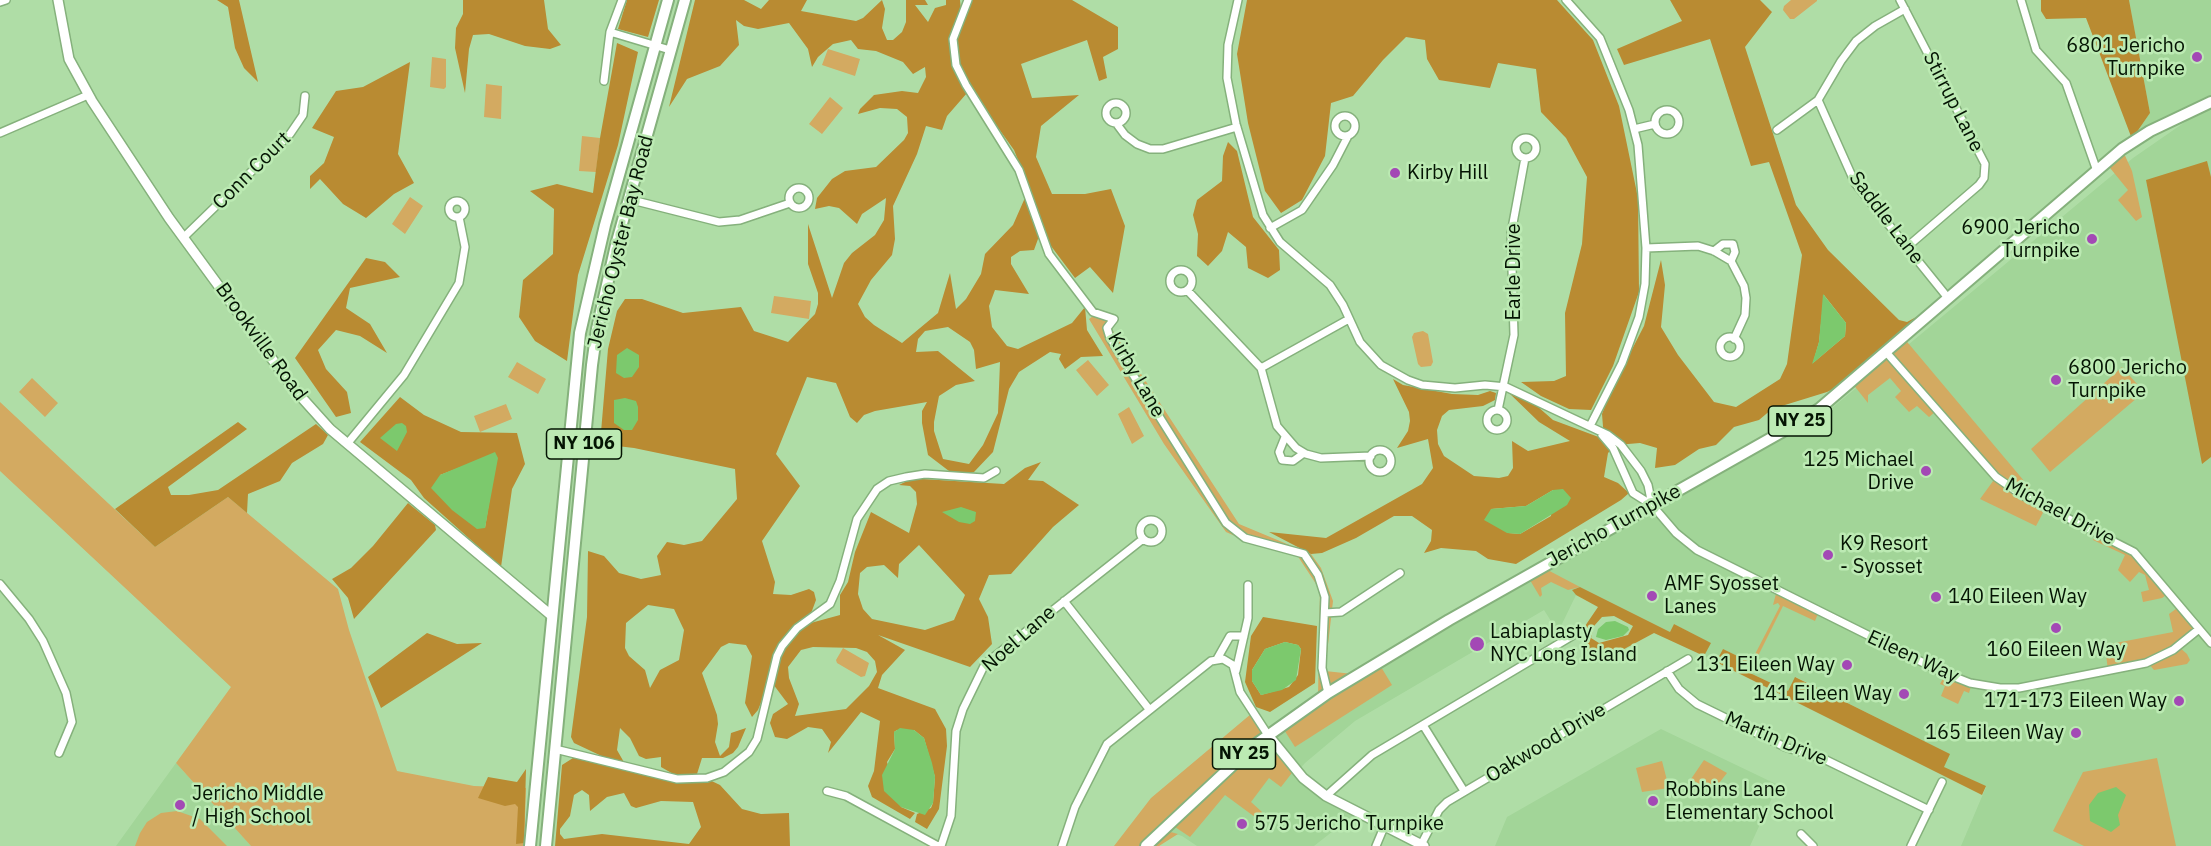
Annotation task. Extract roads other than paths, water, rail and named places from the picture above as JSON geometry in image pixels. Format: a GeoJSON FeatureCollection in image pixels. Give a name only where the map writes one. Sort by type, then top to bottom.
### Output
{"type":"FeatureCollection","features":[{"type":"Feature","properties":{"kind":"main road","name":"Jericho Oyster Bay Road"},"geometry":{"type":"LineString","coordinates":[[530,846],[581,327],[605,225],[668,0]]}},
{"type":"Feature","properties":{"kind":"main road","name":"Jericho Oyster Bay Road"},"geometry":{"type":"LineString","coordinates":[[546,846],[597,329],[628,199],[684,0]]}},
{"type":"Feature","properties":{"kind":"main road","name":"NY 25"},"geometry":{"type":"LineString","coordinates":[[2097,171],[2137,139],[2211,102]]}},
{"type":"Feature","properties":{"kind":"main road","name":"Jericho Turnpike"},"geometry":{"type":"LineString","coordinates":[[1146,846],[1268,735],[1328,693],[1804,418],[1886,352],[2097,171]]}},
{"type":"Feature","properties":{"kind":"main road"},"geometry":{"type":"LineString","coordinates":[[581,327],[597,329]]}},
{"type":"Feature","properties":{"kind":"main road"},"geometry":{"type":"LineString","coordinates":[[552,616],[562,628],[558,670],[561,681]]}},
{"type":"Feature","properties":{"kind":"street"},"geometry":{"type":"LineString","coordinates":[[0,2],[6,0]]}},
{"type":"Feature","properties":{"kind":"street","name":"Brookville Road"},"geometry":{"type":"LineString","coordinates":[[58,0],[69,59],[88,95],[138,174],[314,414],[552,616]]}},
{"type":"Feature","properties":{"kind":"street"},"geometry":{"type":"LineString","coordinates":[[604,81],[610,32],[622,0]]}},
{"type":"Feature","properties":{"kind":"street","name":"Kirby Lane"},"geometry":{"type":"LineString","coordinates":[[968,0],[953,39],[956,65],[1019,170],[1049,254],[1093,312],[1114,319],[1107,328],[1110,338],[1226,523],[1245,538],[1304,554],[1323,585],[1325,613],[1322,668],[1328,693]]}},
{"type":"Feature","properties":{"kind":"street"},"geometry":{"type":"LineString","coordinates":[[1238,0],[1228,45],[1227,78],[1237,128],[1270,228],[1288,250],[1330,285],[1360,342],[1371,356],[1393,373],[1408,380],[1455,388],[1503,386],[1524,393],[1614,439],[1635,462],[1648,485],[1652,505]]}},
{"type":"Feature","properties":{"kind":"street"},"geometry":{"type":"LineString","coordinates":[[1566,0],[1600,38],[1616,74],[1634,129],[1638,145],[1646,248],[1645,284],[1639,317],[1622,363],[1593,428]]}},
{"type":"Feature","properties":{"kind":"street","name":"Stirrup Lane"},"geometry":{"type":"LineString","coordinates":[[1900,0],[1985,164],[1984,178],[1978,185],[1907,247]]}},
{"type":"Feature","properties":{"kind":"street"},"geometry":{"type":"LineString","coordinates":[[2021,0],[2036,50],[2066,83],[2097,171]]}},
{"type":"Feature","properties":{"kind":"street"},"geometry":{"type":"LineString","coordinates":[[1777,130],[1818,100],[1856,41],[1875,26],[1905,9]]}},
{"type":"Feature","properties":{"kind":"street"},"geometry":{"type":"LineString","coordinates":[[610,32],[670,50]]}},
{"type":"Feature","properties":{"kind":"street"},"geometry":{"type":"LineString","coordinates":[[0,134],[88,95]]}},
{"type":"Feature","properties":{"kind":"street","name":"Conn Court"},"geometry":{"type":"LineString","coordinates":[[184,237],[290,134],[303,116],[304,96]]}},
{"type":"Feature","properties":{"kind":"street","name":"Saddle Lane"},"geometry":{"type":"LineString","coordinates":[[1818,100],[1855,183],[1948,298]]}},
{"type":"Feature","properties":{"kind":"street"},"geometry":{"type":"LineString","coordinates":[[1116,123],[1137,144],[1150,149],[1164,149],[1237,128]]}},
{"type":"Feature","properties":{"kind":"street"},"geometry":{"type":"LineString","coordinates":[[1634,129],[1655,124]]}},
{"type":"Feature","properties":{"kind":"street"},"geometry":{"type":"LineString","coordinates":[[1270,228],[1302,210],[1339,156],[1348,136]]}},
{"type":"Feature","properties":{"kind":"street","name":"Earle Drive"},"geometry":{"type":"LineString","coordinates":[[1498,410],[1514,335],[1511,234],[1525,158]]}},
{"type":"Feature","properties":{"kind":"street"},"geometry":{"type":"LineString","coordinates":[[628,199],[719,222],[741,220],[790,203]]}},
{"type":"Feature","properties":{"kind":"street"},"geometry":{"type":"LineString","coordinates":[[348,444],[404,375],[459,283],[465,247],[459,217]]}},
{"type":"Feature","properties":{"kind":"street"},"geometry":{"type":"LineString","coordinates":[[1714,251],[1723,244],[1733,244],[1735,252],[1731,261]]}},
{"type":"Feature","properties":{"kind":"street"},"geometry":{"type":"LineString","coordinates":[[1646,248],[1698,246],[1714,251],[1731,261],[1744,286],[1746,298],[1745,315],[1734,339]]}},
{"type":"Feature","properties":{"kind":"street"},"geometry":{"type":"LineString","coordinates":[[1187,290],[1261,368],[1272,413],[1285,437],[1305,453],[1336,459],[1371,456]]}},
{"type":"Feature","properties":{"kind":"street"},"geometry":{"type":"LineString","coordinates":[[1261,368],[1349,319]]}},
{"type":"Feature","properties":{"kind":"street","name":"Michael Drive"},"geometry":{"type":"LineString","coordinates":[[1886,352],[1996,477],[2022,495],[2134,552],[2211,644]]}},
{"type":"Feature","properties":{"kind":"street"},"geometry":{"type":"LineString","coordinates":[[1593,428],[1613,448],[1633,494],[1652,505]]}},
{"type":"Feature","properties":{"kind":"street"},"geometry":{"type":"LineString","coordinates":[[1285,437],[1279,452],[1282,460],[1293,461],[1305,453]]}},
{"type":"Feature","properties":{"kind":"street"},"geometry":{"type":"LineString","coordinates":[[555,749],[677,780],[707,778],[724,772],[749,752],[757,739],[777,656],[782,646],[792,633],[830,604],[840,580],[857,519],[877,489],[889,481],[925,474],[984,478],[996,471]]}},
{"type":"Feature","properties":{"kind":"street","name":"Eileen Way"},"geometry":{"type":"LineString","coordinates":[[1652,505],[1676,533],[1705,555],[1942,672],[1980,686],[2007,689],[2040,685],[2146,663],[2173,650],[2199,629]]}},
{"type":"Feature","properties":{"kind":"street","name":"Noel Lane"},"geometry":{"type":"LineString","coordinates":[[939,846],[951,816],[956,730],[977,677],[995,655],[1143,539]]}},
{"type":"Feature","properties":{"kind":"street"},"geometry":{"type":"LineString","coordinates":[[1325,613],[1341,612],[1400,573]]}},
{"type":"Feature","properties":{"kind":"street"},"geometry":{"type":"LineString","coordinates":[[0,584],[29,619],[43,641],[66,693],[72,722],[59,753]]}},
{"type":"Feature","properties":{"kind":"street"},"geometry":{"type":"LineString","coordinates":[[1248,585],[1248,618],[1236,671],[1240,692],[1268,735],[1304,778],[1326,796],[1423,845]]}},
{"type":"Feature","properties":{"kind":"street"},"geometry":{"type":"LineString","coordinates":[[1064,601],[1149,709]]}},
{"type":"Feature","properties":{"kind":"street"},"geometry":{"type":"LineString","coordinates":[[1062,846],[1075,807],[1101,753],[1119,733],[1217,658],[1230,636],[1244,636]]}},
{"type":"Feature","properties":{"kind":"street"},"geometry":{"type":"LineString","coordinates":[[1326,796],[1372,755],[1572,636]]}},
{"type":"Feature","properties":{"kind":"street"},"geometry":{"type":"LineString","coordinates":[[1217,658],[1229,662],[1236,671]]}},
{"type":"Feature","properties":{"kind":"street","name":"Oakwood Drive"},"geometry":{"type":"LineString","coordinates":[[1423,845],[1439,810],[1464,791],[1688,659]]}},
{"type":"Feature","properties":{"kind":"street","name":"Martin Drive"},"geometry":{"type":"LineString","coordinates":[[1666,671],[1679,689],[1696,704],[1785,747],[1826,760],[1929,810]]}},
{"type":"Feature","properties":{"kind":"street"},"geometry":{"type":"LineString","coordinates":[[1423,725],[1464,791]]}},
{"type":"Feature","properties":{"kind":"street"},"geometry":{"type":"LineString","coordinates":[[1911,846],[1942,782]]}},
{"type":"Feature","properties":{"kind":"street"},"geometry":{"type":"LineString","coordinates":[[827,791],[846,796],[939,846]]}},
{"type":"Feature","properties":{"kind":"street"},"geometry":{"type":"LineString","coordinates":[[1376,846],[1384,827]]}},
{"type":"Feature","properties":{"kind":"street"},"geometry":{"type":"LineString","coordinates":[[1801,834],[1813,846]]}},
{"type":"Feature","properties":{"kind":"place","name":"6801 Jericho Turnpike"},"geometry":{"type":"Point","coordinates":[2197,57]}},
{"type":"Feature","properties":{"kind":"place","name":"Kirby Hill"},"geometry":{"type":"Point","coordinates":[1395,173]}},
{"type":"Feature","properties":{"kind":"place","name":"6900 Jericho Turnpike"},"geometry":{"type":"Point","coordinates":[2092,239]}},
{"type":"Feature","properties":{"kind":"place","name":"6800 Jericho Turnpike"},"geometry":{"type":"Point","coordinates":[2056,380]}},
{"type":"Feature","properties":{"kind":"place","name":"125 Michael Drive"},"geometry":{"type":"Point","coordinates":[1926,471]}},
{"type":"Feature","properties":{"kind":"place","name":"K9 Resort - Syosset"},"geometry":{"type":"Point","coordinates":[1828,555]}},
{"type":"Feature","properties":{"kind":"place","name":"AMF Syosset Lanes"},"geometry":{"type":"Point","coordinates":[1652,596]}},
{"type":"Feature","properties":{"kind":"place","name":"140 Eileen Way"},"geometry":{"type":"Point","coordinates":[1936,597]}},
{"type":"Feature","properties":{"kind":"place","name":"160 Eileen Way"},"geometry":{"type":"Point","coordinates":[2056,628]}},
{"type":"Feature","properties":{"kind":"place","name":"Labiaplasty NYC Long Island"},"geometry":{"type":"Point","coordinates":[1477,644]}},
{"type":"Feature","properties":{"kind":"place","name":"131 Eileen Way"},"geometry":{"type":"Point","coordinates":[1847,665]}},
{"type":"Feature","properties":{"kind":"place","name":"141 Eileen Way"},"geometry":{"type":"Point","coordinates":[1904,694]}},
{"type":"Feature","properties":{"kind":"place","name":"171-173 Eileen Way"},"geometry":{"type":"Point","coordinates":[2179,701]}},
{"type":"Feature","properties":{"kind":"place","name":"165 Eileen Way"},"geometry":{"type":"Point","coordinates":[2076,733]}},
{"type":"Feature","properties":{"kind":"place","name":"Robbins Lane Elementary School"},"geometry":{"type":"Point","coordinates":[1653,801]}},
{"type":"Feature","properties":{"kind":"place","name":"Jericho Middle / High School"},"geometry":{"type":"Point","coordinates":[180,805]}},
{"type":"Feature","properties":{"kind":"place","name":"575 Jericho Turnpike"},"geometry":{"type":"Point","coordinates":[1242,824]}}]}
